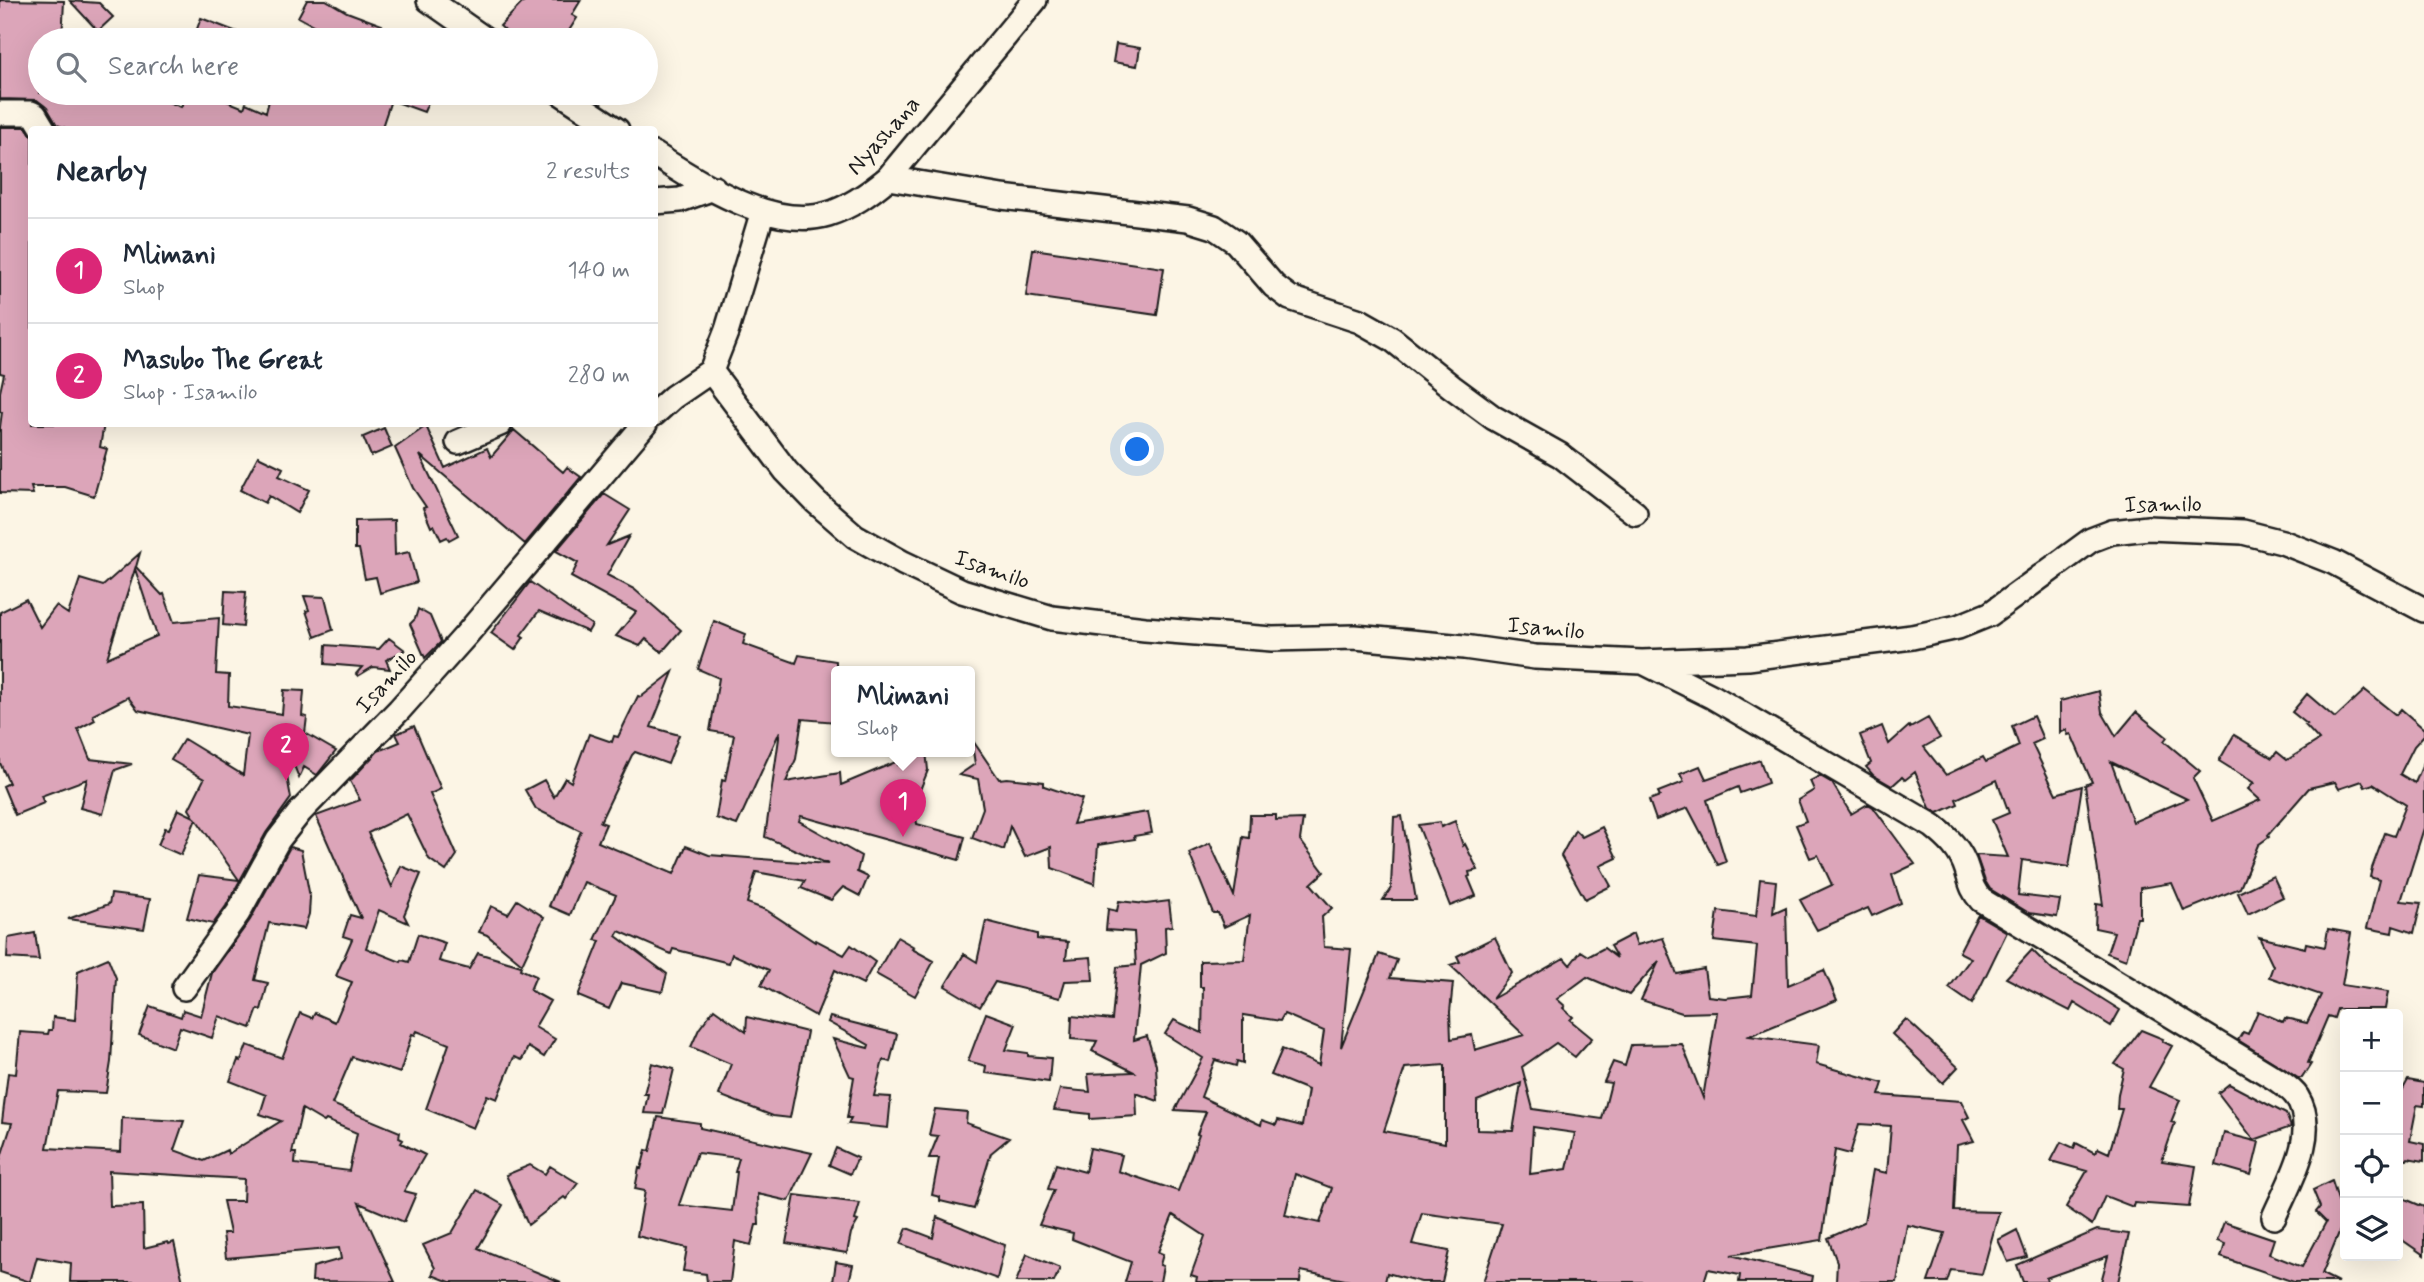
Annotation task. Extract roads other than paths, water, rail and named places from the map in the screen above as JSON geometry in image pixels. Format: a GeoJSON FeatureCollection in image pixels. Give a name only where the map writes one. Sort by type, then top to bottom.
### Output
{"type":"FeatureCollection","features":[{"type":"Feature","properties":{"kind":"street"},"geometry":{"type":"LineString","coordinates":[[429,0],[469,28]]}},
{"type":"Feature","properties":{"kind":"street","name":"Nyashana"},"geometry":{"type":"LineString","coordinates":[[658,156],[691,177],[763,211],[796,216],[827,214],[865,197],[888,178],[1035,0]]}},
{"type":"Feature","properties":{"kind":"street"},"geometry":{"type":"LineString","coordinates":[[579,105],[611,126]]}},
{"type":"Feature","properties":{"kind":"street"},"geometry":{"type":"LineString","coordinates":[[0,113],[31,113],[42,126]]}},
{"type":"Feature","properties":{"kind":"street"},"geometry":{"type":"LineString","coordinates":[[888,178],[1002,197],[1188,219],[1214,227],[1236,242],[1275,286],[1290,298],[1360,321],[1392,339],[1473,403],[1494,418],[1560,455],[1635,513]]}},
{"type":"Feature","properties":{"kind":"street"},"geometry":{"type":"LineString","coordinates":[[658,202],[680,200],[714,188]]}},
{"type":"Feature","properties":{"kind":"street"},"geometry":{"type":"LineString","coordinates":[[664,398],[710,371],[727,330],[763,211]]}},
{"type":"Feature","properties":{"kind":"street","name":"Isamilo"},"geometry":{"type":"LineString","coordinates":[[710,371],[786,471],[855,536],[962,591],[1052,618],[1145,629],[1272,639],[1354,637],[1464,647],[1535,657],[1642,662],[1748,658],[1912,637],[1958,627],[1990,614],[2091,540],[2112,532],[2148,528],[2243,532],[2282,542],[2333,562],[2424,610]]}},
{"type":"Feature","properties":{"kind":"street"},"geometry":{"type":"LineString","coordinates":[[458,442],[493,427]]}},
{"type":"Feature","properties":{"kind":"street","name":"Isamilo"},"geometry":{"type":"LineString","coordinates":[[184,988],[238,913],[278,840],[300,812],[399,710],[467,634],[642,427]]}},
{"type":"Feature","properties":{"kind":"street"},"geometry":{"type":"LineString","coordinates":[[1642,662],[1713,697],[1933,826],[1950,839],[1961,855],[1973,892],[1981,901],[2276,1079],[2295,1094],[2304,1112],[2305,1134],[2298,1163],[2274,1217]]}},
{"type":"Feature","properties":{"kind":"place","name":"Masubo The Great"},"geometry":{"type":"Point","coordinates":[286,781]}},
{"type":"Feature","properties":{"kind":"place","name":"Mlimani"},"geometry":{"type":"Point","coordinates":[903,837]}}]}
